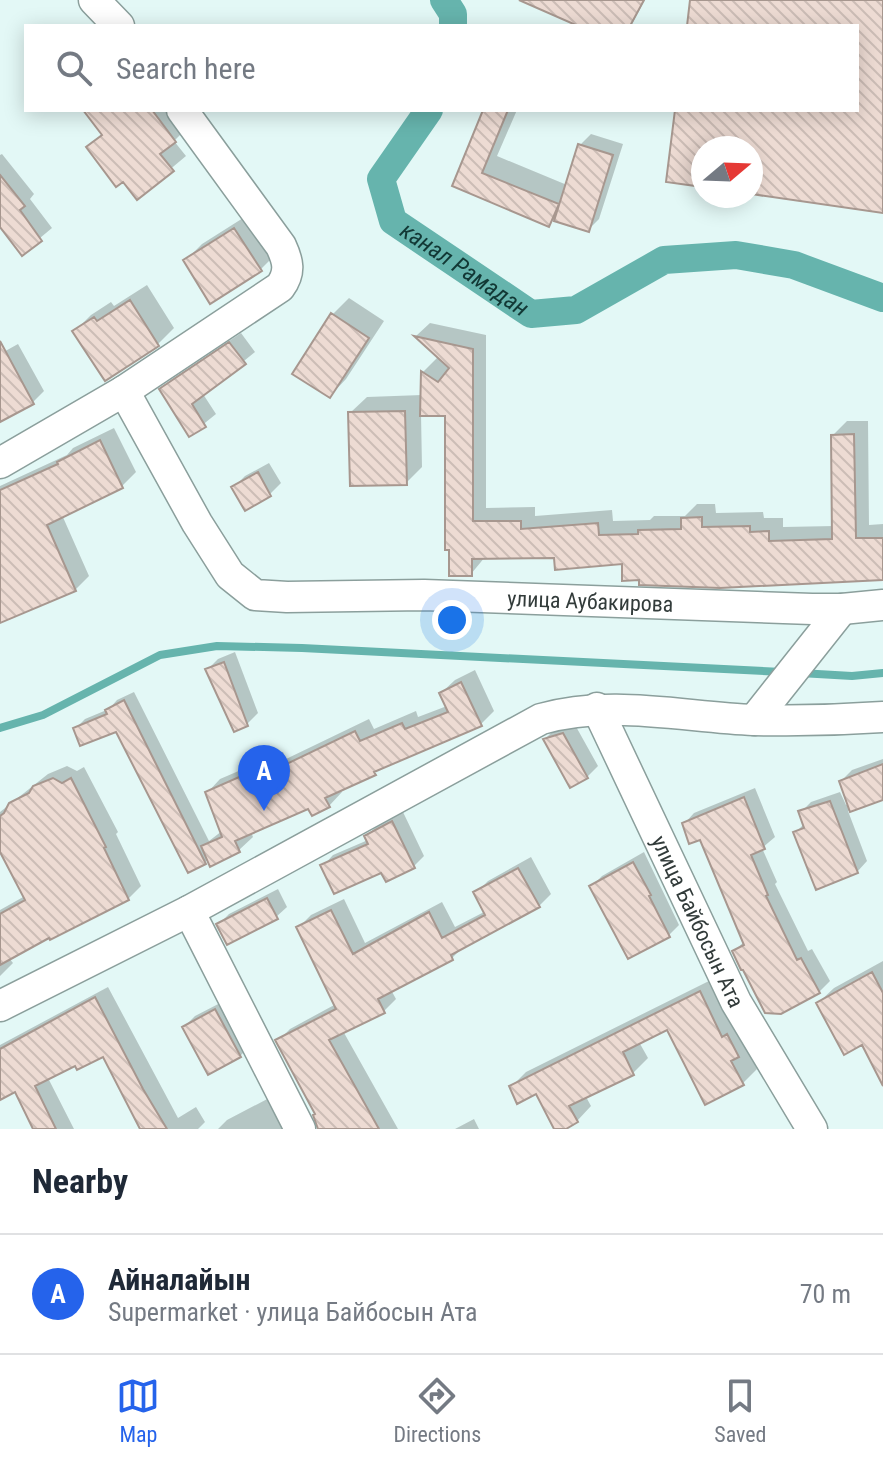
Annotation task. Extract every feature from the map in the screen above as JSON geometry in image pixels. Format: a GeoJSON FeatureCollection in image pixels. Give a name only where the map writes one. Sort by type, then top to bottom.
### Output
{"type":"FeatureCollection","features":[{"type":"Feature","properties":{"kind":"street"},"geometry":{"type":"LineString","coordinates":[[94,0],[117,24]]}},
{"type":"Feature","properties":{"kind":"street"},"geometry":{"type":"LineString","coordinates":[[0,463],[124,391],[280,287],[288,270],[281,246],[183,112]]}},
{"type":"Feature","properties":{"kind":"street","name":"улица Аубакирова"},"geometry":{"type":"LineString","coordinates":[[124,391],[197,523],[230,575],[255,595],[424,595],[842,609],[883,605]]}},
{"type":"Feature","properties":{"kind":"street"},"geometry":{"type":"LineString","coordinates":[[754,720],[842,609]]}},
{"type":"Feature","properties":{"kind":"street"},"geometry":{"type":"LineString","coordinates":[[0,1006],[189,911],[541,719],[568,711],[597,708],[754,720],[883,717]]}},
{"type":"Feature","properties":{"kind":"street","name":"улица Байбосын Ата"},"geometry":{"type":"LineString","coordinates":[[597,708],[736,1002],[812,1129]]}},
{"type":"Feature","properties":{"kind":"street"},"geometry":{"type":"LineString","coordinates":[[189,911],[300,1129]]}},
{"type":"Feature","properties":{"kind":"building"},"geometry":{"type":"Polygon","coordinates":[[[519,0],[644,0],[631,24],[573,24],[519,0]]]}},
{"type":"Feature","properties":{"kind":"building"},"geometry":{"type":"Polygon","coordinates":[[[690,0],[883,0],[883,213],[763,196],[763,136],[691,136],[691,185],[666,182],[675,112],[859,112],[859,24],[687,24],[690,0]]]}},
{"type":"Feature","properties":{"kind":"building"},"geometry":{"type":"Polygon","coordinates":[[[85,112],[154,112],[176,142],[160,154],[174,171],[137,200],[123,182],[116,187],[86,147],[102,135],[85,112]]]}},
{"type":"Feature","properties":{"kind":"building"},"geometry":{"type":"Polygon","coordinates":[[[482,112],[507,112],[482,173],[559,204],[549,227],[452,186],[482,112]]]}},
{"type":"Feature","properties":{"kind":"building"},"geometry":{"type":"Polygon","coordinates":[[[578,144],[613,155],[589,232],[554,221],[578,144]]]}},
{"type":"Feature","properties":{"kind":"building"},"geometry":{"type":"Polygon","coordinates":[[[0,175],[25,206],[20,210],[42,241],[22,256],[0,227],[0,175]]]}},
{"type":"Feature","properties":{"kind":"building"},"geometry":{"type":"Polygon","coordinates":[[[234,228],[262,271],[210,304],[183,260],[234,228]]]}},
{"type":"Feature","properties":{"kind":"building"},"geometry":{"type":"Polygon","coordinates":[[[130,300],[159,346],[105,381],[72,331],[94,317],[97,321],[130,300]]]}},
{"type":"Feature","properties":{"kind":"building"},"geometry":{"type":"Polygon","coordinates":[[[331,313],[369,338],[330,398],[292,374],[331,313]]]}},
{"type":"Feature","properties":{"kind":"building"},"geometry":{"type":"Polygon","coordinates":[[[414,336],[473,349],[473,521],[521,521],[521,529],[598,523],[599,535],[681,529],[681,518],[702,517],[702,527],[750,526],[750,532],[769,531],[769,541],[832,539],[831,435],[854,434],[856,538],[883,538],[883,580],[720,588],[639,585],[639,580],[622,581],[622,564],[555,570],[554,558],[472,559],[472,576],[449,576],[449,550],[445,550],[445,416],[420,416],[421,371],[438,382],[449,368],[414,336]]]}},
{"type":"Feature","properties":{"kind":"building"},"geometry":{"type":"Polygon","coordinates":[[[0,341],[34,404],[0,422],[0,341]]]}},
{"type":"Feature","properties":{"kind":"building"},"geometry":{"type":"Polygon","coordinates":[[[229,342],[246,364],[192,404],[206,427],[189,437],[159,389],[229,342]]]}},
{"type":"Feature","properties":{"kind":"building"},"geometry":{"type":"Polygon","coordinates":[[[405,411],[407,485],[350,486],[348,412],[405,411]]]}},
{"type":"Feature","properties":{"kind":"building"},"geometry":{"type":"Polygon","coordinates":[[[100,440],[123,488],[47,525],[76,591],[0,623],[0,490],[58,464],[100,440]]]}},
{"type":"Feature","properties":{"kind":"building"},"geometry":{"type":"Polygon","coordinates":[[[258,472],[271,496],[245,511],[231,487],[258,472]]]}},
{"type":"Feature","properties":{"kind":"building"},"geometry":{"type":"Polygon","coordinates":[[[224,662],[248,726],[234,732],[205,669],[224,662]]]}},
{"type":"Feature","properties":{"kind":"building"},"geometry":{"type":"Polygon","coordinates":[[[461,682],[482,726],[374,772],[376,775],[325,798],[330,807],[312,816],[308,809],[235,841],[240,852],[210,867],[201,846],[222,837],[205,792],[269,764],[272,771],[355,731],[360,741],[402,723],[405,729],[448,712],[439,693],[461,682]]]}},
{"type":"Feature","properties":{"kind":"building"},"geometry":{"type":"Polygon","coordinates":[[[124,700],[206,864],[188,873],[116,732],[80,746],[73,728],[107,714],[105,710],[124,700]]]}},
{"type":"Feature","properties":{"kind":"building"},"geometry":{"type":"Polygon","coordinates":[[[563,733],[588,778],[570,788],[543,739],[563,733]]]}},
{"type":"Feature","properties":{"kind":"building"},"geometry":{"type":"Polygon","coordinates":[[[883,764],[883,800],[850,812],[839,781],[883,764]]]}},
{"type":"Feature","properties":{"kind":"building"},"geometry":{"type":"Polygon","coordinates":[[[53,778],[62,783],[71,778],[129,900],[0,965],[0,914],[25,900],[0,852],[0,816],[9,803],[29,793],[33,786],[53,778]]]}},
{"type":"Feature","properties":{"kind":"building"},"geometry":{"type":"Polygon","coordinates":[[[744,797],[765,849],[751,855],[766,896],[797,960],[801,958],[820,993],[781,1014],[765,1013],[741,970],[732,951],[744,945],[700,840],[689,844],[682,823],[744,797]]]}},
{"type":"Feature","properties":{"kind":"building"},"geometry":{"type":"Polygon","coordinates":[[[830,801],[858,873],[816,890],[793,832],[804,828],[798,811],[830,801]]]}},
{"type":"Feature","properties":{"kind":"building"},"geometry":{"type":"Polygon","coordinates":[[[392,821],[415,868],[386,882],[381,873],[334,894],[320,865],[368,844],[364,836],[392,821]]]}},
{"type":"Feature","properties":{"kind":"building"},"geometry":{"type":"Polygon","coordinates":[[[633,862],[670,937],[628,959],[589,886],[633,862]]]}},
{"type":"Feature","properties":{"kind":"building"},"geometry":{"type":"Polygon","coordinates":[[[518,868],[540,907],[451,955],[453,960],[378,999],[385,1013],[329,1040],[379,1129],[318,1129],[315,1114],[275,1040],[336,1009],[296,927],[331,910],[353,954],[429,912],[442,938],[485,915],[473,892],[518,868]]]}},
{"type":"Feature","properties":{"kind":"building"},"geometry":{"type":"Polygon","coordinates":[[[267,898],[278,919],[227,945],[216,924],[267,898]]]}},
{"type":"Feature","properties":{"kind":"building"},"geometry":{"type":"Polygon","coordinates":[[[872,972],[883,993],[883,1086],[862,1045],[844,1055],[816,1003],[872,972]]]}},
{"type":"Feature","properties":{"kind":"building"},"geometry":{"type":"Polygon","coordinates":[[[700,991],[722,1037],[727,1034],[739,1057],[731,1061],[744,1085],[705,1105],[667,1030],[623,1052],[634,1075],[569,1106],[578,1122],[566,1129],[554,1129],[536,1094],[517,1104],[509,1086],[700,991]]]}},
{"type":"Feature","properties":{"kind":"building"},"geometry":{"type":"Polygon","coordinates":[[[95,997],[167,1129],[140,1129],[103,1057],[77,1070],[75,1066],[35,1086],[56,1129],[33,1129],[15,1092],[0,1100],[0,1049],[95,997]]]}},
{"type":"Feature","properties":{"kind":"building"},"geometry":{"type":"Polygon","coordinates":[[[215,1009],[241,1057],[208,1075],[182,1027],[215,1009]]]}},
{"type":"Feature","properties":{"kind":"waterway","name":"канал Рамадан"},"geometry":{"type":"LineString","coordinates":[[444,0],[453,14],[453,24]]}},
{"type":"Feature","properties":{"kind":"waterway","name":"канал Рамадан"},"geometry":{"type":"LineString","coordinates":[[428,112],[381,179],[393,221],[531,314],[576,310],[664,260],[736,255],[794,265],[883,298]]}},
{"type":"Feature","properties":{"kind":"waterway"},"geometry":{"type":"LineString","coordinates":[[0,728],[43,715],[160,655],[217,646],[782,672]]}},
{"type":"Feature","properties":{"kind":"waterway"},"geometry":{"type":"LineString","coordinates":[[800,673],[852,676],[883,673]]}},
{"type":"Feature","properties":{"kind":"place","name":"Айналайын"},"geometry":{"type":"Point","coordinates":[264,811]}}]}
